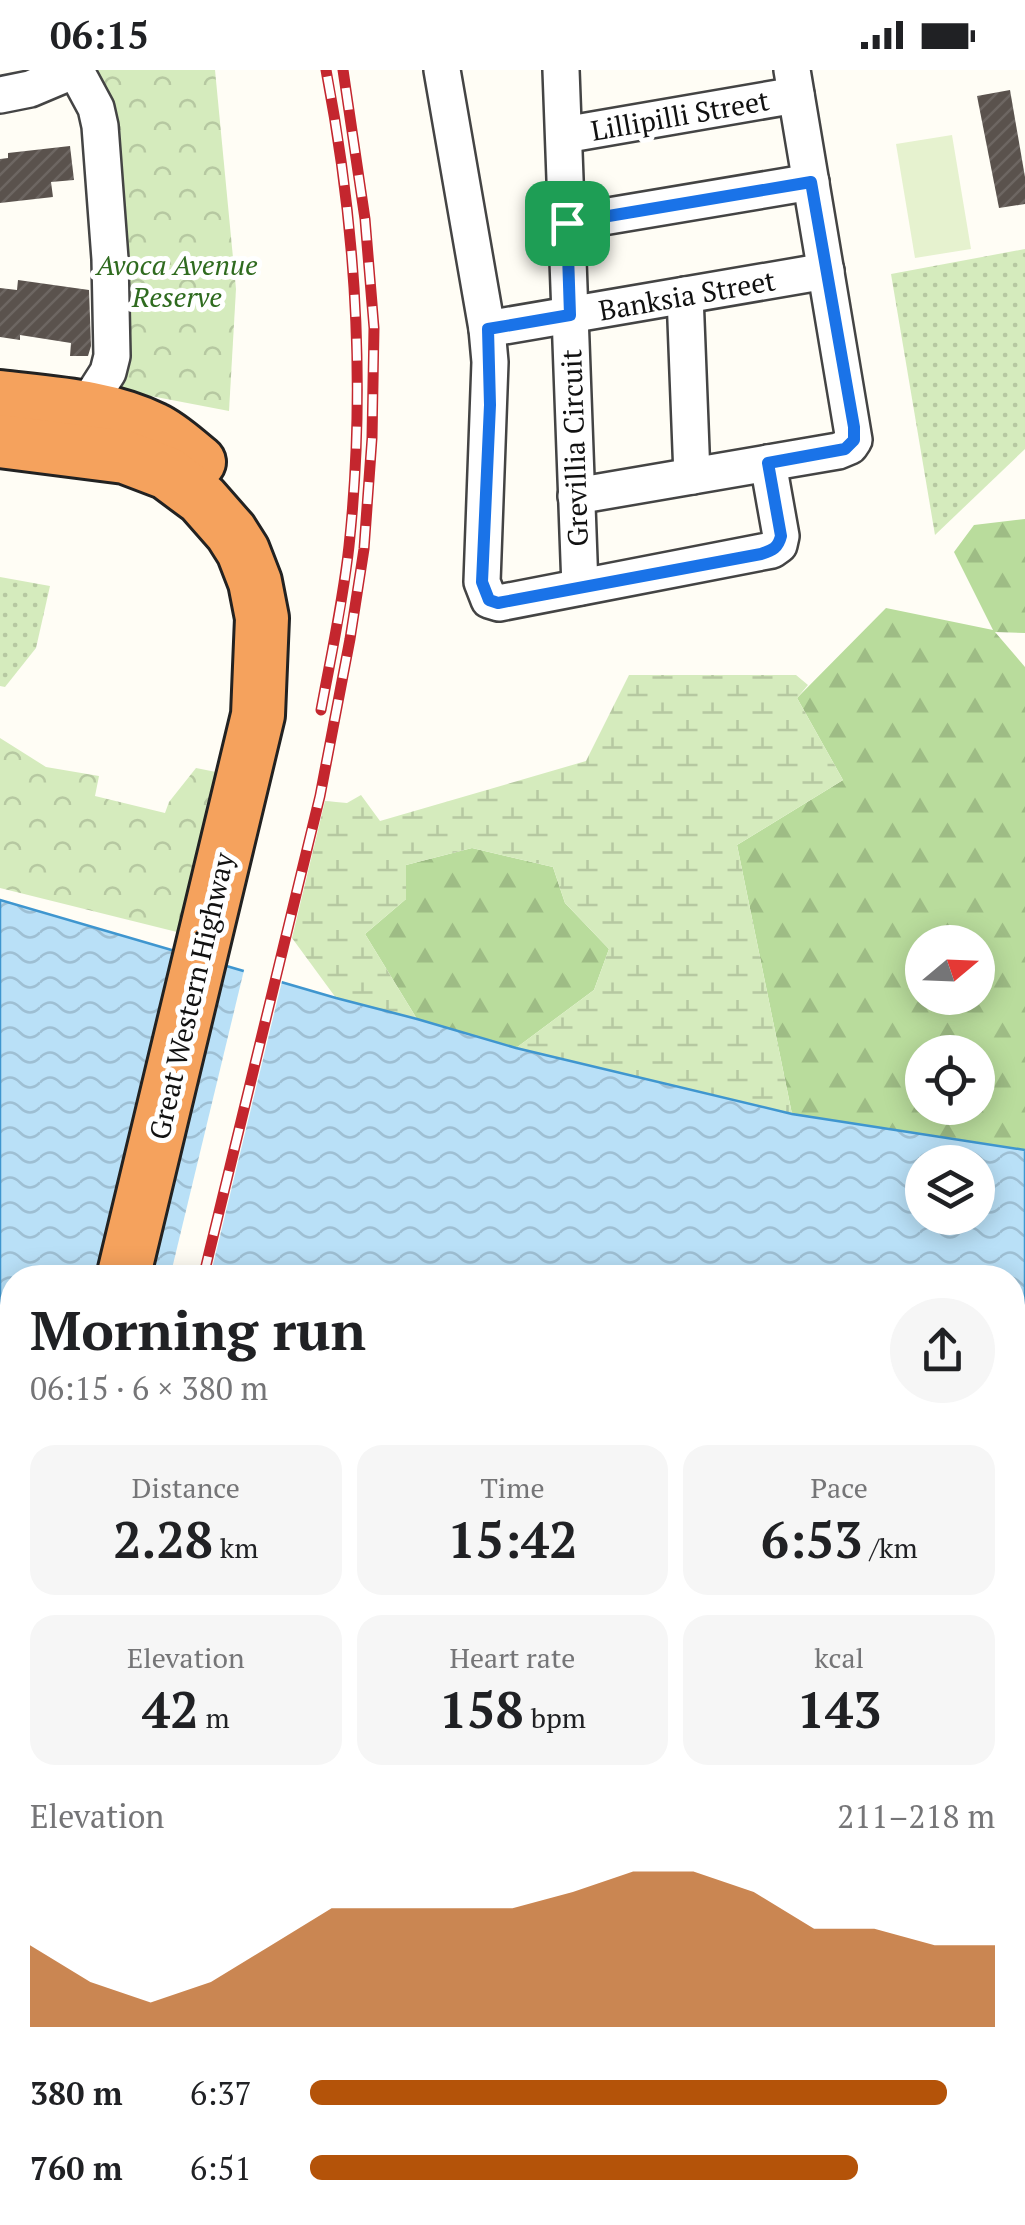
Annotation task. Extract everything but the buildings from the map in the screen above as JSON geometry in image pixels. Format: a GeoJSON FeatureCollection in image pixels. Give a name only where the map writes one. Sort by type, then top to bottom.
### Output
{"type":"FeatureCollection","features":[{"type":"Feature","properties":{"kind":"highway","name":"Great Western Highway"},"geometry":{"type":"LineString","coordinates":[[0,397],[84,408],[155,429],[222,484],[258,540],[275,590],[278,634],[270,701],[258,715]]}},
{"type":"Feature","properties":{"kind":"highway","name":"Great Western Highway"},"geometry":{"type":"LineString","coordinates":[[0,441],[125,457],[167,472],[218,515],[242,551],[259,596],[263,638],[258,715],[127,1265]]}},
{"type":"Feature","properties":{"kind":"street"},"geometry":{"type":"LineString","coordinates":[[0,95],[30,90],[76,70],[96,108],[110,259],[112,356],[108,372],[84,408]]}},
{"type":"Feature","properties":{"kind":"street"},"geometry":{"type":"LineString","coordinates":[[442,70],[488,329],[490,405],[482,582],[489,600],[498,603],[772,550],[779,545],[781,536],[768,463]]}},
{"type":"Feature","properties":{"kind":"street","name":"Grevillia Circuit"},"geometry":{"type":"LineString","coordinates":[[561,70],[580,587]]}},
{"type":"Feature","properties":{"kind":"street"},"geometry":{"type":"LineString","coordinates":[[576,496],[838,451],[854,440],[794,83]]}},
{"type":"Feature","properties":{"kind":"street","name":"Lillipilli Street"},"geometry":{"type":"LineString","coordinates":[[564,135],[794,83]]}},
{"type":"Feature","properties":{"kind":"street"},"geometry":{"type":"LineString","coordinates":[[567,223],[811,182]]}},
{"type":"Feature","properties":{"kind":"street","name":"Banksia Street"},"geometry":{"type":"LineString","coordinates":[[488,329],[826,271]]}},
{"type":"Feature","properties":{"kind":"street"},"geometry":{"type":"LineString","coordinates":[[686,296],[692,476]]}},
{"type":"Feature","properties":{"kind":"green space","name":"Avoca Avenue Reserve"},"geometry":{"type":"Polygon","coordinates":[[[91,70],[215,70],[236,289],[229,411],[109,388],[91,70]]]}},
{"type":"Feature","properties":{"kind":"green space"},"geometry":{"type":"Polygon","coordinates":[[[952,135],[971,249],[915,258],[896,144],[952,135]]]}},
{"type":"Feature","properties":{"kind":"green space"},"geometry":{"type":"Polygon","coordinates":[[[1025,249],[1025,449],[935,535],[891,274],[1025,249]]]}},
{"type":"Feature","properties":{"kind":"green space"},"geometry":{"type":"Polygon","coordinates":[[[1025,519],[1025,633],[995,632],[1025,667],[1025,1150],[792,1114],[737,845],[843,780],[797,698],[886,608],[993,630],[954,552],[974,525],[1025,519]]]}},
{"type":"Feature","properties":{"kind":"green space"},"geometry":{"type":"Polygon","coordinates":[[[0,577],[50,586],[36,648],[5,687],[0,686],[0,577]]]}},
{"type":"Feature","properties":{"kind":"green space"},"geometry":{"type":"Polygon","coordinates":[[[629,675],[796,675],[808,685],[797,698],[843,780],[737,845],[792,1114],[516,1048],[594,990],[609,949],[565,903],[553,867],[472,848],[406,865],[406,899],[365,934],[417,1019],[336,998],[292,938],[325,801],[347,803],[361,795],[380,821],[586,761],[629,675]]]}},
{"type":"Feature","properties":{"kind":"green space"},"geometry":{"type":"Polygon","coordinates":[[[0,738],[46,767],[99,776],[95,796],[165,813],[196,768],[216,772],[177,932],[0,888],[0,738]]]}},
{"type":"Feature","properties":{"kind":"green space"},"geometry":{"type":"Polygon","coordinates":[[[472,848],[553,867],[565,903],[609,949],[594,990],[516,1048],[417,1019],[365,934],[406,899],[406,865],[472,848]]]}},
{"type":"Feature","properties":{"kind":"water"},"geometry":{"type":"Polygon","coordinates":[[[0,900],[516,1048],[792,1114],[993,1145],[905,1145],[905,1235],[995,1235],[995,1145],[1025,1150],[1025,1265],[0,1265],[0,900]]]}},
{"type":"Feature","properties":{"kind":"pier"},"geometry":{"type":"Polygon","coordinates":[[[245,966],[283,977],[213,1265],[173,1265],[245,966]]]}},
{"type":"Feature","properties":{"kind":"railway"},"geometry":{"type":"LineString","coordinates":[[321,710],[346,567],[357,427],[351,248],[326,70]]}},
{"type":"Feature","properties":{"kind":"railway"},"geometry":{"type":"LineString","coordinates":[[206,1265],[320,796],[364,549],[374,328],[365,219],[343,70]]}},
{"type":"Feature","properties":{"kind":"route"},"geometry":{"type":"LineString","coordinates":[[811,182],[854,440],[845,449],[768,463],[781,536],[779,545],[772,550],[498,603],[489,600],[482,582],[490,405],[488,329],[570,315],[567,223],[811,182]]}}]}
